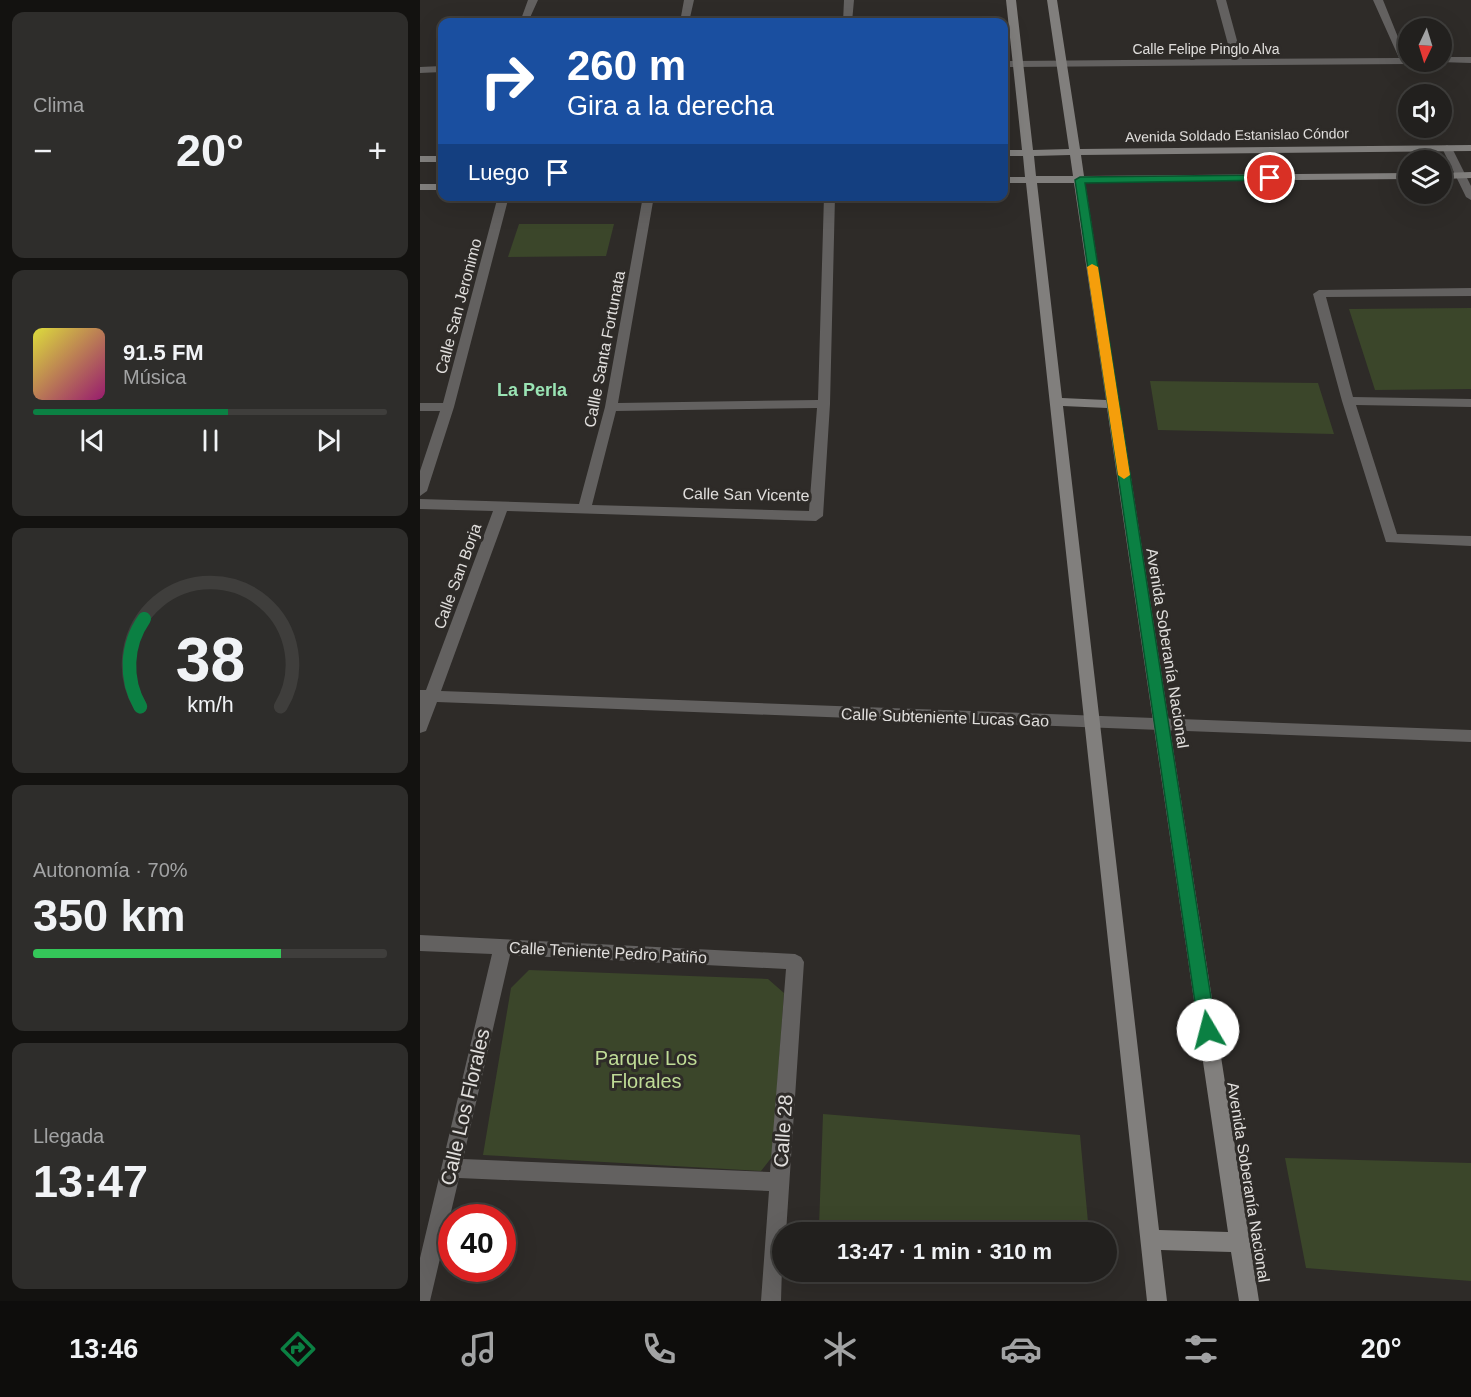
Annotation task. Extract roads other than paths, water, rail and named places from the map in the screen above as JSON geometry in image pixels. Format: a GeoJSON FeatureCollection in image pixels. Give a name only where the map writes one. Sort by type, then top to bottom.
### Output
{"type":"FeatureCollection","features":[{"type":"Feature","properties":{"kind":"street"},"geometry":{"type":"LineString","coordinates":[[526,18],[533,0]]}},
{"type":"Feature","properties":{"kind":"street"},"geometry":{"type":"LineString","coordinates":[[685,18],[689,0]]}},
{"type":"Feature","properties":{"kind":"street"},"geometry":{"type":"LineString","coordinates":[[848,18],[849,0]]}},
{"type":"Feature","properties":{"kind":"street"},"geometry":{"type":"LineString","coordinates":[[1011,0],[1011,64],[1029,153],[1157,1301]]}},
{"type":"Feature","properties":{"kind":"street","name":"Avenida Soberanía Nacional"},"geometry":{"type":"LineString","coordinates":[[1052,0],[1249,1301]]}},
{"type":"Feature","properties":{"kind":"street"},"geometry":{"type":"LineString","coordinates":[[1221,0],[1238,62]]}},
{"type":"Feature","properties":{"kind":"street"},"geometry":{"type":"LineString","coordinates":[[1378,0],[1398,42]]}},
{"type":"Feature","properties":{"kind":"street"},"geometry":{"type":"LineString","coordinates":[[1452,60],[1471,60]]}},
{"type":"Feature","properties":{"kind":"street","name":"Calle Felipe Pinglo Alva"},"geometry":{"type":"LineString","coordinates":[[1011,64],[1398,61]]}},
{"type":"Feature","properties":{"kind":"street"},"geometry":{"type":"LineString","coordinates":[[420,70],[438,69]]}},
{"type":"Feature","properties":{"kind":"street"},"geometry":{"type":"LineString","coordinates":[[1447,148],[1466,175],[1471,197]]}},
{"type":"Feature","properties":{"kind":"street","name":"Avenida Soldado Estanislao Cóndor"},"geometry":{"type":"LineString","coordinates":[[1008,153],[1471,148]]}},
{"type":"Feature","properties":{"kind":"street"},"geometry":{"type":"LineString","coordinates":[[420,159],[438,159]]}},
{"type":"Feature","properties":{"kind":"street"},"geometry":{"type":"LineString","coordinates":[[1008,180],[1398,176]]}},
{"type":"Feature","properties":{"kind":"street"},"geometry":{"type":"LineString","coordinates":[[420,187],[438,187]]}},
{"type":"Feature","properties":{"kind":"street","name":"Calle San Jeronimo"},"geometry":{"type":"LineString","coordinates":[[420,491],[448,407],[503,201]]}},
{"type":"Feature","properties":{"kind":"street","name":"Callle Santa Fortunata"},"geometry":{"type":"LineString","coordinates":[[585,507],[611,407],[648,201]]}},
{"type":"Feature","properties":{"kind":"street","name":"Calle San Vicente"},"geometry":{"type":"LineString","coordinates":[[420,504],[585,507],[816,516],[824,404],[830,201]]}},
{"type":"Feature","properties":{"kind":"street"},"geometry":{"type":"LineString","coordinates":[[1471,292],[1319,294],[1348,401],[1391,539],[1471,541]]}},
{"type":"Feature","properties":{"kind":"street"},"geometry":{"type":"LineString","coordinates":[[1348,401],[1471,403]]}},
{"type":"Feature","properties":{"kind":"street"},"geometry":{"type":"LineString","coordinates":[[1057,402],[1113,404]]}},
{"type":"Feature","properties":{"kind":"street"},"geometry":{"type":"LineString","coordinates":[[611,407],[824,404]]}},
{"type":"Feature","properties":{"kind":"street"},"geometry":{"type":"LineString","coordinates":[[420,407],[448,407]]}},
{"type":"Feature","properties":{"kind":"street","name":"Calle San Borja"},"geometry":{"type":"LineString","coordinates":[[420,727],[426,696],[502,505]]}},
{"type":"Feature","properties":{"kind":"street","name":"Calle Subteniente Lucas Gao"},"geometry":{"type":"LineString","coordinates":[[426,696],[1471,736]]}},
{"type":"Feature","properties":{"kind":"street","name":"Calle Teniente Pedro Patiño"},"geometry":{"type":"LineString","coordinates":[[420,943],[795,962]]}},
{"type":"Feature","properties":{"kind":"street","name":"Calle Los Florales"},"geometry":{"type":"LineString","coordinates":[[420,1301],[502,947]]}},
{"type":"Feature","properties":{"kind":"street","name":"Calle 28"},"geometry":{"type":"LineString","coordinates":[[771,1301],[795,962]]}},
{"type":"Feature","properties":{"kind":"street"},"geometry":{"type":"LineString","coordinates":[[451,1168],[779,1182]]}},
{"type":"Feature","properties":{"kind":"street"},"geometry":{"type":"LineString","coordinates":[[1150,1240],[1240,1242]]}},
{"type":"Feature","properties":{"kind":"district","name":"La Perla"},"geometry":{"type":"Point","coordinates":[532,390]}},
{"type":"Feature","properties":{"kind":"park label","name":"Parque Los Florales"},"geometry":{"type":"Point","coordinates":[646,1070]}}]}
